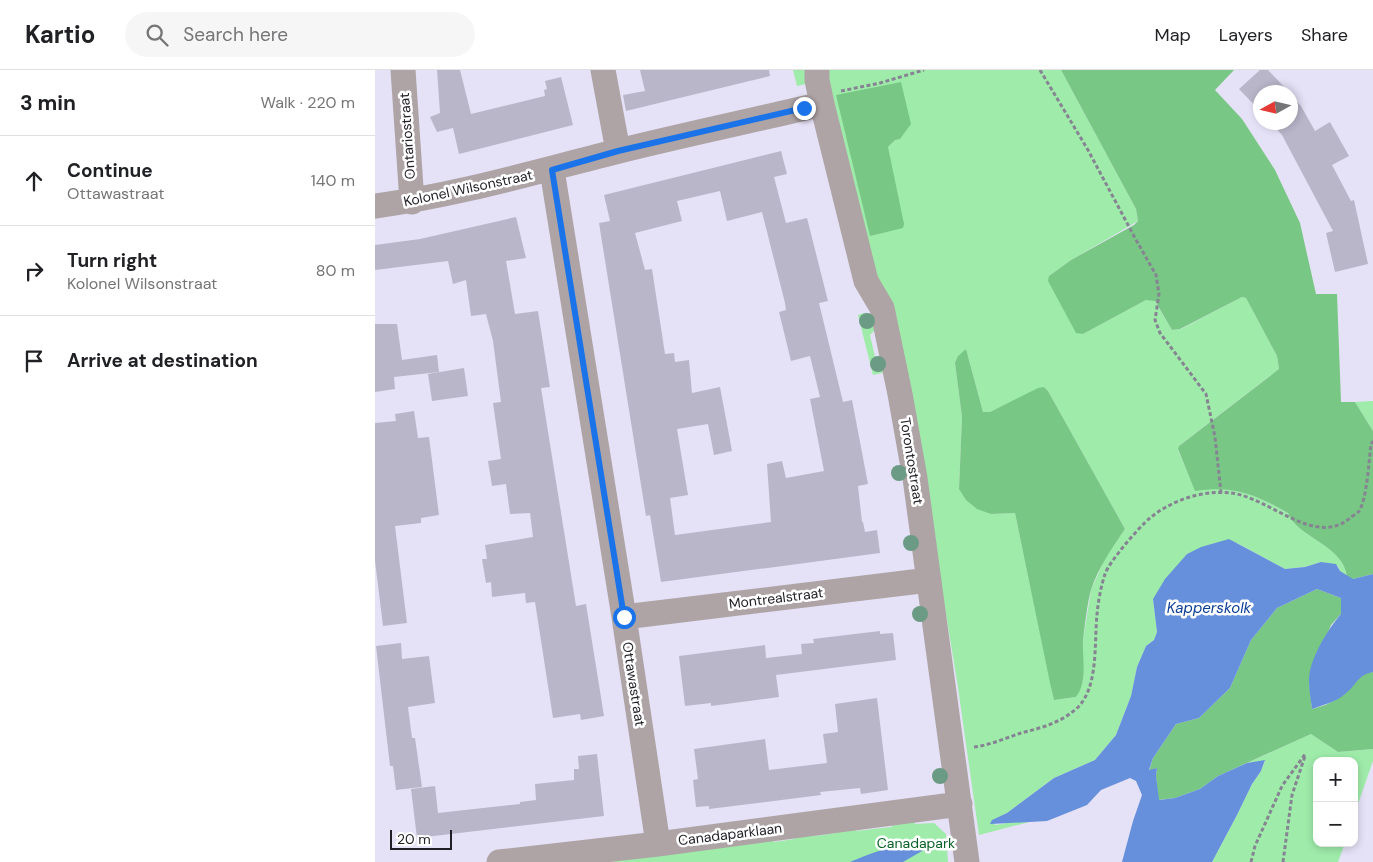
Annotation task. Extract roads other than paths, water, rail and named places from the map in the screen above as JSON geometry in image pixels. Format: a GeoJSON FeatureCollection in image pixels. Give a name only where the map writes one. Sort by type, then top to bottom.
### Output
{"type":"FeatureCollection","features":[{"type":"Feature","properties":{"kind":"street","name":"Ontariostraat"},"geometry":{"type":"LineString","coordinates":[[403,70],[412,202]]}},
{"type":"Feature","properties":{"kind":"street"},"geometry":{"type":"LineString","coordinates":[[603,70],[618,151]]}},
{"type":"Feature","properties":{"kind":"street","name":"Torontostraat"},"geometry":{"type":"LineString","coordinates":[[817,70],[817,80],[866,280],[882,308],[900,394],[915,478],[967,862]]}},
{"type":"Feature","properties":{"kind":"street","name":"Kolonel Wilsonstraat"},"geometry":{"type":"LineString","coordinates":[[375,206],[412,202],[552,170],[618,151],[822,100]]}},
{"type":"Feature","properties":{"kind":"street","name":"Ottawastraat"},"geometry":{"type":"LineString","coordinates":[[552,170],[624,617],[658,844]]}},
{"type":"Feature","properties":{"kind":"street","name":"Montrealstraat"},"geometry":{"type":"LineString","coordinates":[[624,617],[929,580]]}},
{"type":"Feature","properties":{"kind":"street","name":"Canadaparklaan"},"geometry":{"type":"LineString","coordinates":[[499,862],[658,844],[960,804]]}},
{"type":"Feature","properties":{"kind":"water","name":"Kapperskolk"},"geometry":{"type":"Polygon","coordinates":[[[1229,539],[1285,569],[1305,567],[1321,562],[1336,564],[1340,571],[1353,579],[1373,574],[1373,672],[1360,678],[1349,691],[1338,699],[1312,709],[1309,682],[1315,655],[1330,628],[1341,614],[1341,598],[1317,589],[1277,608],[1251,640],[1230,688],[1199,718],[1176,724],[1153,758],[1149,770],[1157,768],[1159,800],[1175,798],[1200,789],[1218,776],[1247,763],[1265,760],[1261,771],[1252,784],[1212,862],[1122,862],[1142,795],[1136,781],[1130,778],[1101,790],[1087,805],[1047,821],[990,824],[992,820],[1007,813],[1054,778],[1095,760],[1116,735],[1131,696],[1137,667],[1146,646],[1154,640],[1157,632],[1153,599],[1165,579],[1187,554],[1201,547],[1229,539]]]}},
{"type":"Feature","properties":{"kind":"water"},"geometry":{"type":"Polygon","coordinates":[[[928,839],[929,847],[903,862],[850,862],[888,848],[928,839]]]}},
{"type":"Feature","properties":{"kind":"park label","name":"Canadapark"},"geometry":{"type":"Point","coordinates":[916,843]}}]}
